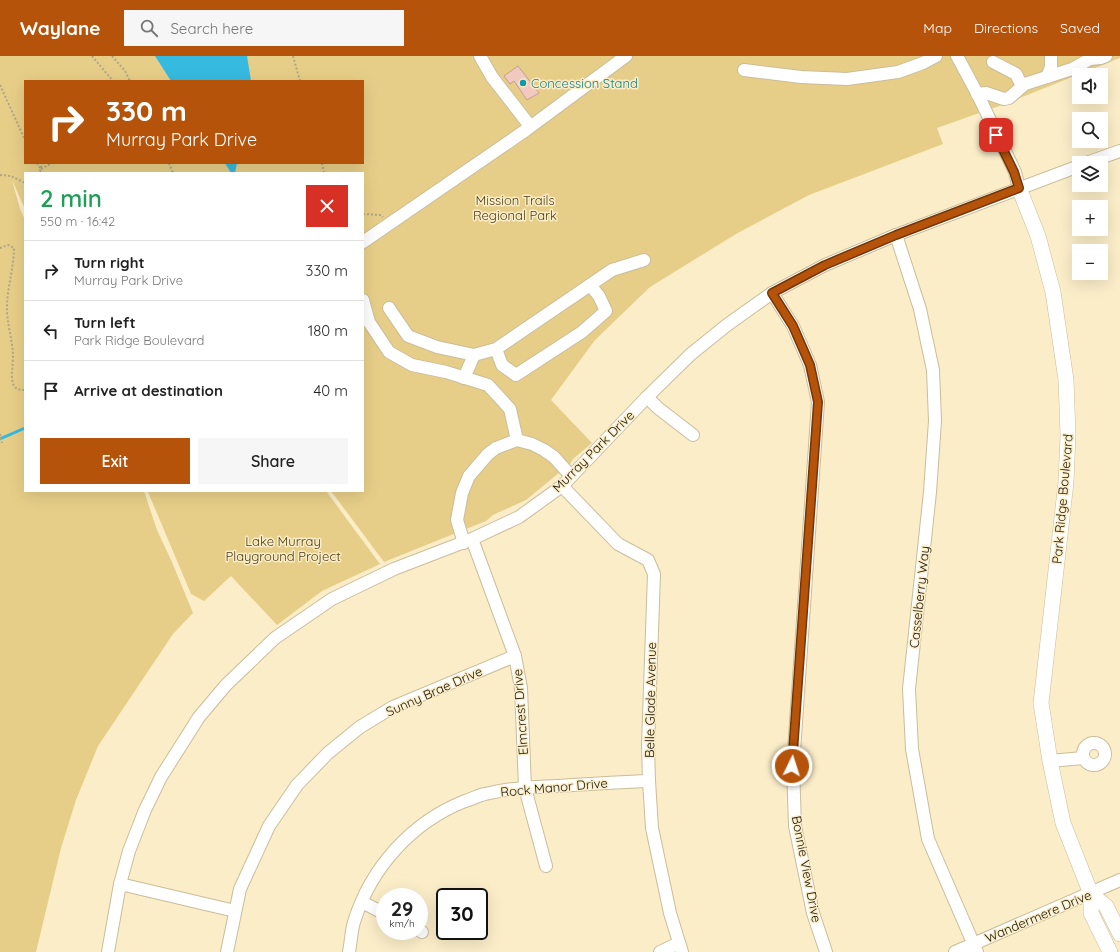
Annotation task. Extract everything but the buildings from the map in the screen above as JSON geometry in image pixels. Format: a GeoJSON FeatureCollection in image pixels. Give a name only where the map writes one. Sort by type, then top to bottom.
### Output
{"type":"FeatureCollection","features":[{"type":"Feature","properties":{"kind":"main road","name":"Park Ridge Boulevard"},"geometry":{"type":"LineString","coordinates":[[1019,188],[1038,236],[1053,292],[1066,380],[1068,435],[1066,482],[1041,703],[1050,761],[1063,823],[1091,894],[1091,913],[1110,952]]}},
{"type":"Feature","properties":{"kind":"main road","name":"Park Ridge Boulevard"},"geometry":{"type":"LineString","coordinates":[[1091,894],[1106,906],[1120,934]]}},
{"type":"Feature","properties":{"kind":"street"},"geometry":{"type":"LineString","coordinates":[[480,56],[492,77],[530,126]]}},
{"type":"Feature","properties":{"kind":"street"},"geometry":{"type":"LineString","coordinates":[[364,241],[530,126],[626,56]]}},
{"type":"Feature","properties":{"kind":"street"},"geometry":{"type":"LineString","coordinates":[[744,70],[800,77],[847,79],[898,72],[923,63],[936,56]]}},
{"type":"Feature","properties":{"kind":"street","name":"Park Ridge Boulevard"},"geometry":{"type":"LineString","coordinates":[[957,56],[1014,172],[1019,188]]}},
{"type":"Feature","properties":{"kind":"street"},"geometry":{"type":"LineString","coordinates":[[1047,77],[1051,67],[1051,56]]}},
{"type":"Feature","properties":{"kind":"street"},"geometry":{"type":"LineString","coordinates":[[977,94],[986,93],[1004,99],[1009,98],[1025,84],[1072,69],[1090,58],[1101,58],[1106,56]]}},
{"type":"Feature","properties":{"kind":"street"},"geometry":{"type":"LineString","coordinates":[[993,62],[1016,74],[1022,86]]}},
{"type":"Feature","properties":{"kind":"street"},"geometry":{"type":"LineString","coordinates":[[1106,156],[1120,151]]}},
{"type":"Feature","properties":{"kind":"street","name":"Murray Park Drive"},"geometry":{"type":"LineString","coordinates":[[108,952],[120,884],[132,844],[145,810],[161,778],[199,717],[226,685],[275,638],[332,599],[394,569],[468,541],[518,516],[562,486],[647,397],[691,354],[727,325],[772,293],[825,265],[896,235],[1072,169]]}},
{"type":"Feature","properties":{"kind":"street","name":"Casselberry Way"},"geometry":{"type":"LineString","coordinates":[[896,235],[920,309],[933,370],[935,421],[930,492],[909,689],[912,749],[928,839],[975,948]]}},
{"type":"Feature","properties":{"kind":"street"},"geometry":{"type":"LineString","coordinates":[[389,308],[408,336],[437,347],[474,355],[496,349],[612,270],[644,260]]}},
{"type":"Feature","properties":{"kind":"street"},"geometry":{"type":"LineString","coordinates":[[496,349],[502,365],[516,375],[582,332],[606,311],[599,296],[590,285]]}},
{"type":"Feature","properties":{"kind":"street","name":"Bonnie View Drive"},"geometry":{"type":"LineString","coordinates":[[772,293],[793,326],[810,365],[818,402],[792,766],[795,826],[813,913],[826,952]]}},
{"type":"Feature","properties":{"kind":"street"},"geometry":{"type":"LineString","coordinates":[[364,304],[369,322],[389,352],[412,365],[446,372],[488,385],[510,409],[517,440],[532,444],[544,450],[554,457],[571,476]]}},
{"type":"Feature","properties":{"kind":"street"},"geometry":{"type":"LineString","coordinates":[[464,378],[474,355]]}},
{"type":"Feature","properties":{"kind":"street"},"geometry":{"type":"LineString","coordinates":[[647,397],[658,408],[693,435]]}},
{"type":"Feature","properties":{"kind":"street","name":"Elmcrest Drive"},"geometry":{"type":"LineString","coordinates":[[517,440],[496,448],[488,454],[469,476],[462,493],[457,520],[468,541],[515,656],[521,688],[525,788],[546,866]]}},
{"type":"Feature","properties":{"kind":"street","name":"Belle Glade Avenue"},"geometry":{"type":"LineString","coordinates":[[562,486],[618,544],[648,560],[654,574],[648,745],[652,828],[670,913],[680,948]]}},
{"type":"Feature","properties":{"kind":"street","name":"Sunny Brae Drive"},"geometry":{"type":"LineString","coordinates":[[227,952],[240,889],[269,826],[297,785],[328,754],[360,727],[393,707],[515,656]]}},
{"type":"Feature","properties":{"kind":"street"},"geometry":{"type":"LineString","coordinates":[[1050,761],[1083,758]]}},
{"type":"Feature","properties":{"kind":"street","name":"Rock Manor Drive"},"geometry":{"type":"LineString","coordinates":[[349,952],[354,923],[362,902],[374,878],[388,857],[407,837],[428,820],[448,808],[485,794],[525,788],[649,780]]}},
{"type":"Feature","properties":{"kind":"street","name":"Wandermere Drive"},"geometry":{"type":"LineString","coordinates":[[955,952],[975,948],[1120,880]]}},
{"type":"Feature","properties":{"kind":"street"},"geometry":{"type":"LineString","coordinates":[[120,884],[235,911]]}},
{"type":"Feature","properties":{"kind":"street"},"geometry":{"type":"LineString","coordinates":[[362,902],[376,909]]}},
{"type":"Feature","properties":{"kind":"street"},"geometry":{"type":"LineString","coordinates":[[660,952],[680,948]]}},
{"type":"Feature","properties":{"kind":"path"},"geometry":{"type":"LineString","coordinates":[[92,56],[112,80]]}},
{"type":"Feature","properties":{"kind":"path"},"geometry":{"type":"LineString","coordinates":[[112,56],[125,71],[130,80]]}},
{"type":"Feature","properties":{"kind":"path"},"geometry":{"type":"LineString","coordinates":[[293,56],[300,80]]}},
{"type":"Feature","properties":{"kind":"path"},"geometry":{"type":"LineString","coordinates":[[0,85],[24,138]]}},
{"type":"Feature","properties":{"kind":"path"},"geometry":{"type":"LineString","coordinates":[[38,164],[41,169]]}},
{"type":"Feature","properties":{"kind":"path"},"geometry":{"type":"LineString","coordinates":[[40,172],[42,164]]}},
{"type":"Feature","properties":{"kind":"path"},"geometry":{"type":"LineString","coordinates":[[41,169],[50,164]]}},
{"type":"Feature","properties":{"kind":"path"},"geometry":{"type":"LineString","coordinates":[[0,175],[11,176],[24,182]]}},
{"type":"Feature","properties":{"kind":"path"},"geometry":{"type":"LineString","coordinates":[[364,214],[381,215],[389,224]]}},
{"type":"Feature","properties":{"kind":"path"},"geometry":{"type":"LineString","coordinates":[[0,248],[8,245],[14,248],[7,311],[12,339],[12,377],[14,385],[18,389],[24,390]]}},
{"type":"Feature","properties":{"kind":"path"},"geometry":{"type":"LineString","coordinates":[[0,434],[2,443]]}},
{"type":"Feature","properties":{"kind":"green space","name":"Mission Trails Regional Park"},"geometry":{"type":"Polygon","coordinates":[[[0,56],[1120,56],[1120,58],[1095,68],[1072,68],[1072,77],[1002,105],[937,128],[943,144],[809,195],[736,234],[650,287],[595,340],[551,400],[592,443],[573,459],[570,464],[526,500],[493,515],[486,521],[384,562],[332,492],[364,492],[364,172],[24,172],[24,207],[12,180],[24,218],[24,492],[144,492],[157,530],[193,613],[173,634],[98,746],[76,800],[61,848],[36,952],[0,952],[0,56]]]}},
{"type":"Feature","properties":{"kind":"green space","name":"Lake Murray Playground Project"},"geometry":{"type":"Polygon","coordinates":[[[148,492],[327,492],[380,564],[322,591],[277,625],[231,576],[204,601],[191,594],[148,492]]]}},
{"type":"Feature","properties":{"kind":"water"},"geometry":{"type":"Polygon","coordinates":[[[155,56],[247,56],[251,80],[170,80],[155,56]]]}},
{"type":"Feature","properties":{"kind":"water"},"geometry":{"type":"Polygon","coordinates":[[[226,164],[237,164],[235,172],[230,172],[226,164]]]}},
{"type":"Feature","properties":{"kind":"waterway"},"geometry":{"type":"LineString","coordinates":[[0,439],[24,428]]}},
{"type":"Feature","properties":{"kind":"place","name":"Concession Stand"},"geometry":{"type":"Point","coordinates":[523,83]}},
{"type":"Feature","properties":{"kind":"route"},"geometry":{"type":"LineString","coordinates":[[792,766],[818,402],[810,365],[793,326],[772,293],[825,265],[896,235],[1019,188],[1014,172],[996,135]]}}]}
